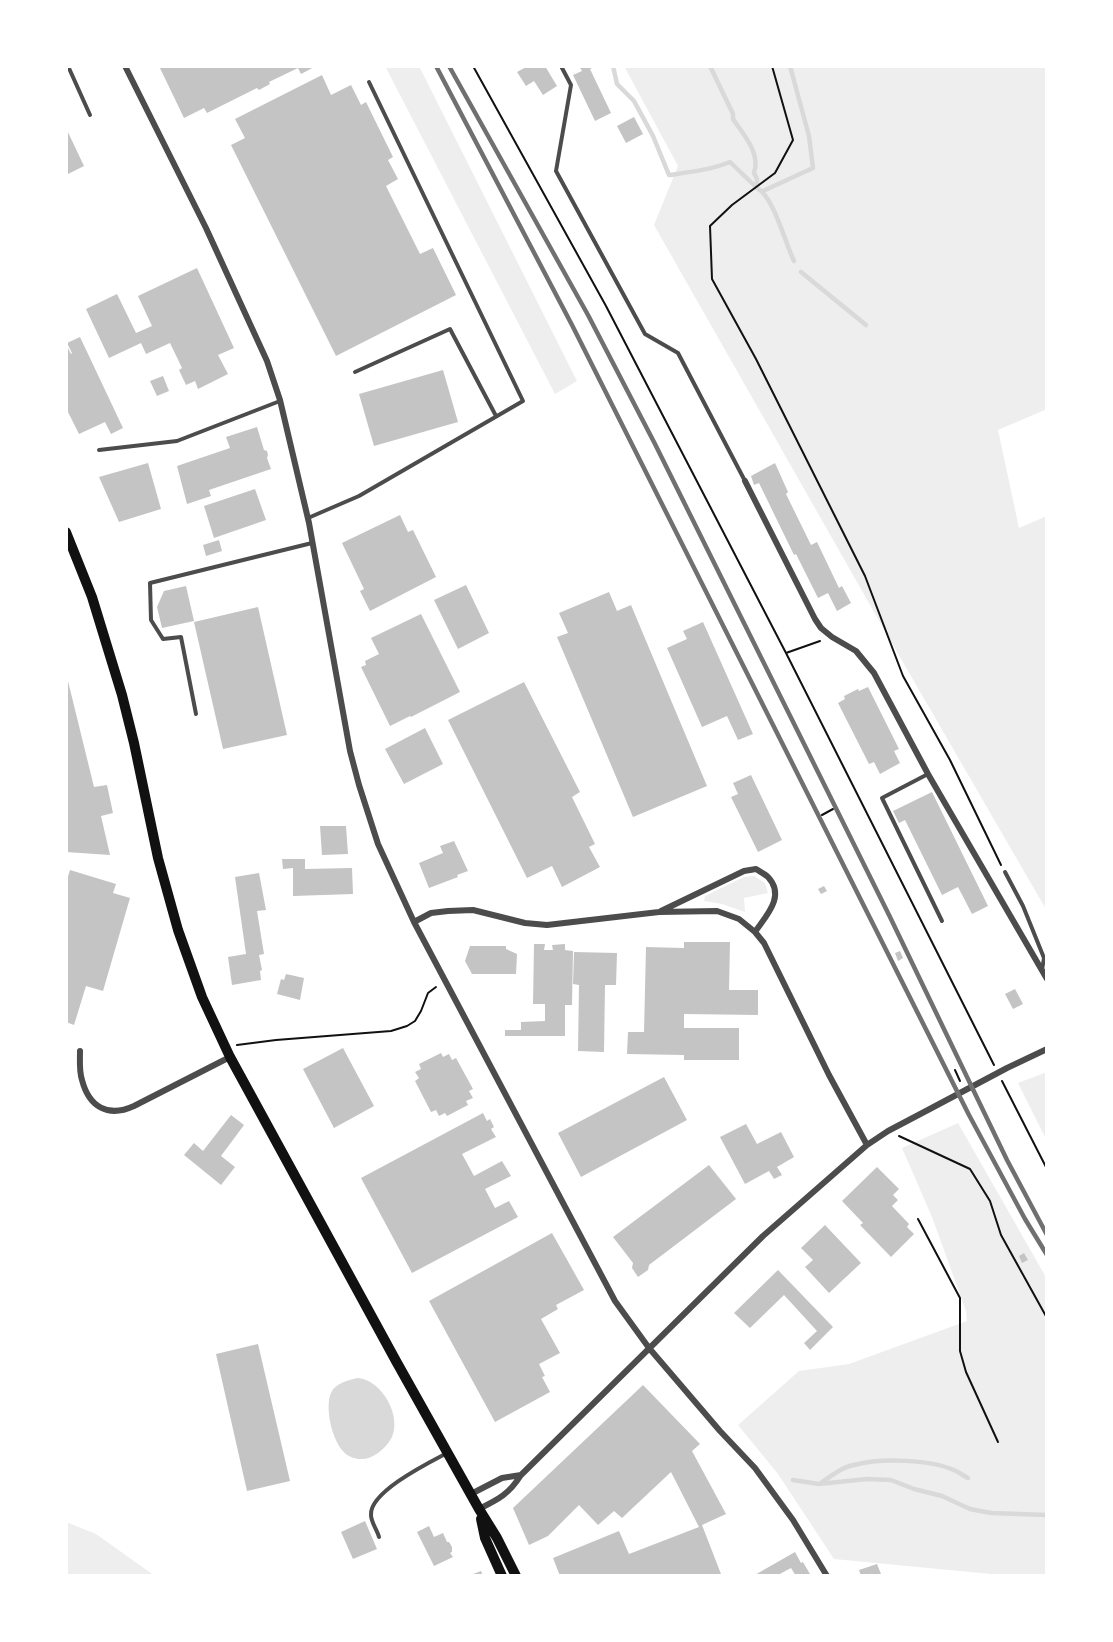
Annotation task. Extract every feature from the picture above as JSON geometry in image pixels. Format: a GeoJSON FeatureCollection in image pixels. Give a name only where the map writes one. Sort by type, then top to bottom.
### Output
{"type":"FeatureCollection","features":[{"type":"Feature","properties":{"kind":"main road"},"geometry":{"type":"LineString","coordinates":[[66,532],[92,597],[122,695],[158,858],[178,930],[202,997],[228,1052],[516,1576]]}},
{"type":"Feature","properties":{"kind":"main road"},"geometry":{"type":"LineString","coordinates":[[479,1509],[485,1538],[502,1576]]}},
{"type":"Feature","properties":{"kind":"street"},"geometry":{"type":"LineString","coordinates":[[124,66],[206,228],[267,360],[280,400],[308,518],[344,722],[359,785],[378,844],[414,922],[615,1301],[649,1348],[755,1468],[794,1520],[827,1576]]}},
{"type":"Feature","properties":{"kind":"street"},"geometry":{"type":"LineString","coordinates":[[745,481],[815,619],[821,628],[832,637],[856,651],[874,673],[928,774],[1047,979]]}},
{"type":"Feature","properties":{"kind":"street"},"geometry":{"type":"LineString","coordinates":[[659,912],[744,871],[756,869],[768,877],[776,896],[772,908],[755,932]]}},
{"type":"Feature","properties":{"kind":"street"},"geometry":{"type":"LineString","coordinates":[[414,922],[431,913],[473,910],[525,923],[546,925],[659,912],[717,911],[739,919],[764,943],[829,1075],[867,1145]]}},
{"type":"Feature","properties":{"kind":"street"},"geometry":{"type":"LineString","coordinates":[[479,1509],[503,1497],[514,1487],[521,1474],[763,1236],[867,1145],[888,1131],[1047,1049]]}},
{"type":"Feature","properties":{"kind":"street"},"geometry":{"type":"LineString","coordinates":[[80,1051],[81,1079],[87,1094],[93,1103],[103,1109],[117,1112],[134,1106],[228,1052]]}},
{"type":"Feature","properties":{"kind":"street"},"geometry":{"type":"LineString","coordinates":[[471,1494],[502,1478],[521,1474]]}},
{"type":"Feature","properties":{"kind":"lane"},"geometry":{"type":"LineString","coordinates":[[68,66],[90,115]]}},
{"type":"Feature","properties":{"kind":"lane"},"geometry":{"type":"LineString","coordinates":[[561,66],[571,85],[556,171],[645,334],[678,353],[745,481]]}},
{"type":"Feature","properties":{"kind":"lane"},"geometry":{"type":"LineString","coordinates":[[308,518],[359,496],[523,401],[369,82]]}},
{"type":"Feature","properties":{"kind":"lane"},"geometry":{"type":"LineString","coordinates":[[355,372],[450,329],[496,416]]}},
{"type":"Feature","properties":{"kind":"lane"},"geometry":{"type":"LineString","coordinates":[[99,450],[177,441],[280,400]]}},
{"type":"Feature","properties":{"kind":"lane"},"geometry":{"type":"LineString","coordinates":[[196,714],[181,637],[163,639],[151,620],[150,583],[312,543]]}},
{"type":"Feature","properties":{"kind":"lane"},"geometry":{"type":"LineString","coordinates":[[928,774],[882,798],[942,921]]}},
{"type":"Feature","properties":{"kind":"lane"},"geometry":{"type":"LineString","coordinates":[[1005,873],[1023,906],[1044,958],[1042,971]]}},
{"type":"Feature","properties":{"kind":"lane"},"geometry":{"type":"LineString","coordinates":[[379,1537],[371,1511],[383,1493],[404,1477],[448,1453]]}},
{"type":"Feature","properties":{"kind":"path"},"geometry":{"type":"LineString","coordinates":[[473,66],[606,306],[786,653],[988,1054]]}},
{"type":"Feature","properties":{"kind":"path"},"geometry":{"type":"LineString","coordinates":[[772,66],[793,140],[775,173],[732,205],[710,226],[712,279],[756,359],[860,565],[903,676],[950,759],[1005,873]]}},
{"type":"Feature","properties":{"kind":"path"},"geometry":{"type":"LineString","coordinates":[[786,653],[832,637]]}},
{"type":"Feature","properties":{"kind":"path"},"geometry":{"type":"LineString","coordinates":[[822,815],[833,809]]}},
{"type":"Feature","properties":{"kind":"path"},"geometry":{"type":"LineString","coordinates":[[228,1052],[276,1040],[390,1032],[415,1021],[422,1011],[428,993],[445,981]]}},
{"type":"Feature","properties":{"kind":"path"},"geometry":{"type":"LineString","coordinates":[[1008,1095],[1047,1169]]}},
{"type":"Feature","properties":{"kind":"path"},"geometry":{"type":"LineString","coordinates":[[888,1131],[970,1169],[990,1201],[1001,1234],[1047,1318]]}},
{"type":"Feature","properties":{"kind":"path"},"geometry":{"type":"LineString","coordinates":[[918,1219],[960,1298],[960,1351],[966,1372],[998,1442]]}},
{"type":"Feature","properties":{"kind":"shaded area"},"geometry":{"type":"Polygon","coordinates":[[[385,66],[419,66],[577,381],[555,394],[385,66]]]}},
{"type":"Feature","properties":{"kind":"shaded area"},"geometry":{"type":"Polygon","coordinates":[[[624,66],[1047,66],[1047,409],[998,430],[1019,528],[1047,516],[1047,911],[654,225],[678,166],[624,66]]]}},
{"type":"Feature","properties":{"kind":"shaded area"},"geometry":{"type":"Polygon","coordinates":[[[754,876],[765,883],[768,893],[744,898],[745,912],[704,901],[705,896],[744,877],[754,876]]]}},
{"type":"Feature","properties":{"kind":"shaded area"},"geometry":{"type":"Polygon","coordinates":[[[1047,1072],[1047,1141],[1018,1083],[1047,1072]]]}},
{"type":"Feature","properties":{"kind":"shaded area"},"geometry":{"type":"Polygon","coordinates":[[[958,1123],[1047,1279],[1047,1576],[1012,1576],[834,1559],[778,1474],[738,1425],[799,1371],[849,1364],[967,1321],[966,1311],[932,1217],[902,1148],[958,1123]]]}},
{"type":"Feature","properties":{"kind":"shaded area"},"geometry":{"type":"Polygon","coordinates":[[[358,1378],[367,1380],[382,1392],[388,1401],[394,1420],[394,1430],[387,1444],[373,1456],[361,1459],[343,1452],[334,1437],[329,1417],[329,1400],[333,1390],[343,1382],[358,1378]]]}},
{"type":"Feature","properties":{"kind":"shaded area"},"geometry":{"type":"Polygon","coordinates":[[[66,1522],[96,1534],[155,1576],[66,1576],[66,1522]]]}},
{"type":"Feature","properties":{"kind":"building"},"geometry":{"type":"Polygon","coordinates":[[[159,66],[316,66],[301,74],[298,68],[269,82],[270,84],[259,90],[257,88],[207,113],[204,108],[184,118],[159,66]]]}},
{"type":"Feature","properties":{"kind":"building"},"geometry":{"type":"Polygon","coordinates":[[[528,66],[545,66],[557,86],[543,95],[534,81],[526,86],[517,72],[528,66]]]}},
{"type":"Feature","properties":{"kind":"building"},"geometry":{"type":"Polygon","coordinates":[[[579,66],[596,66],[590,69],[611,113],[595,121],[573,75],[582,71],[579,66]]]}},
{"type":"Feature","properties":{"kind":"building"},"geometry":{"type":"Polygon","coordinates":[[[322,75],[331,95],[351,85],[361,105],[366,102],[393,157],[388,160],[398,179],[386,186],[420,254],[433,248],[456,295],[336,356],[231,145],[245,138],[235,119],[322,75]]]}},
{"type":"Feature","properties":{"kind":"building"},"geometry":{"type":"Polygon","coordinates":[[[634,117],[643,134],[626,143],[617,126],[634,117]]]}},
{"type":"Feature","properties":{"kind":"building"},"geometry":{"type":"Polygon","coordinates":[[[66,128],[84,166],[66,175],[66,128]]]}},
{"type":"Feature","properties":{"kind":"building"},"geometry":{"type":"Polygon","coordinates":[[[197,268],[234,348],[218,355],[228,374],[198,389],[195,381],[186,385],[179,370],[182,368],[170,343],[146,354],[141,343],[109,358],[86,309],[117,294],[136,333],[152,326],[138,296],[197,268]]]}},
{"type":"Feature","properties":{"kind":"building"},"geometry":{"type":"Polygon","coordinates":[[[80,337],[123,428],[111,434],[105,422],[79,434],[66,408],[66,344],[71,354],[67,343],[80,337]]]}},
{"type":"Feature","properties":{"kind":"building"},"geometry":{"type":"Polygon","coordinates":[[[443,370],[458,422],[374,446],[359,394],[443,370]]]}},
{"type":"Feature","properties":{"kind":"building"},"geometry":{"type":"Polygon","coordinates":[[[163,376],[169,391],[157,396],[150,381],[163,376]]]}},
{"type":"Feature","properties":{"kind":"building"},"geometry":{"type":"Polygon","coordinates":[[[257,427],[264,450],[267,451],[271,469],[209,490],[211,496],[187,504],[177,466],[230,448],[226,437],[257,427]]]}},
{"type":"Feature","properties":{"kind":"building"},"geometry":{"type":"Polygon","coordinates":[[[148,463],[161,509],[119,522],[99,477],[148,463]]]}},
{"type":"Feature","properties":{"kind":"building"},"geometry":{"type":"Polygon","coordinates":[[[775,463],[788,492],[786,494],[811,545],[817,542],[839,588],[842,586],[851,603],[837,611],[828,593],[818,598],[759,483],[754,485],[751,476],[775,463]]]}},
{"type":"Feature","properties":{"kind":"building"},"geometry":{"type":"Polygon","coordinates":[[[255,489],[266,520],[214,538],[204,506],[255,489]]]}},
{"type":"Feature","properties":{"kind":"building"},"geometry":{"type":"Polygon","coordinates":[[[400,515],[408,532],[413,530],[436,577],[370,611],[360,591],[364,589],[342,543],[400,515]]]}},
{"type":"Feature","properties":{"kind":"building"},"geometry":{"type":"Polygon","coordinates":[[[219,540],[222,551],[206,556],[203,545],[219,540]]]}},
{"type":"Feature","properties":{"kind":"building"},"geometry":{"type":"Polygon","coordinates":[[[466,585],[489,633],[458,649],[434,600],[466,585]]]}},
{"type":"Feature","properties":{"kind":"building"},"geometry":{"type":"Polygon","coordinates":[[[186,586],[194,621],[162,628],[157,607],[164,591],[186,586]]]}},
{"type":"Feature","properties":{"kind":"building"},"geometry":{"type":"Polygon","coordinates":[[[609,592],[617,611],[631,605],[707,786],[633,817],[557,637],[568,633],[559,613],[609,592]]]}},
{"type":"Feature","properties":{"kind":"building"},"geometry":{"type":"Polygon","coordinates":[[[258,607],[287,735],[223,749],[194,622],[258,607]]]}},
{"type":"Feature","properties":{"kind":"building"},"geometry":{"type":"Polygon","coordinates":[[[421,614],[460,692],[390,726],[361,667],[366,665],[365,661],[379,654],[371,638],[421,614]]]}},
{"type":"Feature","properties":{"kind":"building"},"geometry":{"type":"Polygon","coordinates":[[[703,622],[753,734],[738,740],[727,716],[702,727],[667,648],[687,639],[683,631],[703,622]]]}},
{"type":"Feature","properties":{"kind":"building"},"geometry":{"type":"Polygon","coordinates":[[[66,673],[94,787],[107,785],[113,813],[101,816],[110,855],[66,852],[66,673]]]}},
{"type":"Feature","properties":{"kind":"building"},"geometry":{"type":"Polygon","coordinates":[[[524,682],[580,792],[572,797],[595,844],[589,847],[600,867],[562,887],[552,866],[527,878],[448,720],[524,682]]]}},
{"type":"Feature","properties":{"kind":"building"},"geometry":{"type":"Polygon","coordinates":[[[868,687],[899,749],[894,751],[900,763],[880,774],[874,762],[869,764],[838,703],[845,699],[844,696],[868,687]]]}},
{"type":"Feature","properties":{"kind":"building"},"geometry":{"type":"Polygon","coordinates":[[[425,728],[443,764],[404,784],[385,749],[425,728]]]}},
{"type":"Feature","properties":{"kind":"building"},"geometry":{"type":"Polygon","coordinates":[[[751,775],[782,840],[758,852],[731,797],[738,794],[733,783],[751,775]]]}},
{"type":"Feature","properties":{"kind":"building"},"geometry":{"type":"Polygon","coordinates":[[[932,792],[988,906],[972,914],[958,887],[942,895],[905,820],[899,823],[893,811],[932,792]]]}},
{"type":"Feature","properties":{"kind":"building"},"geometry":{"type":"Polygon","coordinates":[[[320,826],[346,826],[348,854],[322,855],[320,826]]]}},
{"type":"Feature","properties":{"kind":"building"},"geometry":{"type":"Polygon","coordinates":[[[454,841],[468,871],[429,888],[419,863],[443,853],[440,846],[454,841]]]}},
{"type":"Feature","properties":{"kind":"building"},"geometry":{"type":"Polygon","coordinates":[[[282,859],[305,859],[305,869],[352,868],[353,894],[293,896],[293,868],[283,869],[282,859]]]}},
{"type":"Feature","properties":{"kind":"building"},"geometry":{"type":"Polygon","coordinates":[[[70,870],[116,884],[113,893],[130,898],[103,991],[86,986],[74,1025],[66,1022],[66,883],[70,870]]]}},
{"type":"Feature","properties":{"kind":"building"},"geometry":{"type":"Polygon","coordinates":[[[259,873],[266,910],[257,911],[264,954],[259,955],[261,980],[232,985],[228,957],[246,954],[235,877],[259,873]]]}},
{"type":"Feature","properties":{"kind":"building"},"geometry":{"type":"Polygon","coordinates":[[[824,886],[827,891],[821,894],[818,889],[824,886]]]}},
{"type":"Feature","properties":{"kind":"building"},"geometry":{"type":"Polygon","coordinates":[[[684,942],[730,942],[729,990],[758,990],[758,1015],[684,1014],[684,1028],[739,1028],[739,1060],[684,1060],[684,1055],[627,1054],[628,1032],[644,1032],[646,947],[684,948],[684,942]]]}},
{"type":"Feature","properties":{"kind":"building"},"geometry":{"type":"Polygon","coordinates":[[[534,944],[545,944],[544,950],[553,950],[552,945],[565,944],[565,950],[573,951],[572,1005],[565,1005],[565,1036],[505,1036],[505,1030],[521,1030],[521,1022],[545,1021],[545,1004],[533,1004],[534,944]]]}},
{"type":"Feature","properties":{"kind":"building"},"geometry":{"type":"Polygon","coordinates":[[[470,946],[506,946],[506,949],[517,954],[516,974],[472,974],[465,961],[470,946]]]}},
{"type":"Feature","properties":{"kind":"building"},"geometry":{"type":"Polygon","coordinates":[[[900,951],[903,958],[898,961],[895,953],[900,951]]]}},
{"type":"Feature","properties":{"kind":"building"},"geometry":{"type":"Polygon","coordinates":[[[574,952],[617,953],[616,985],[605,985],[604,1052],[578,1051],[579,985],[573,984],[574,952]]]}},
{"type":"Feature","properties":{"kind":"building"},"geometry":{"type":"Polygon","coordinates":[[[286,974],[304,978],[300,1000],[277,994],[281,979],[284,980],[286,974]]]}},
{"type":"Feature","properties":{"kind":"building"},"geometry":{"type":"Polygon","coordinates":[[[1015,989],[1023,1004],[1013,1009],[1005,994],[1015,989]]]}},
{"type":"Feature","properties":{"kind":"building"},"geometry":{"type":"Polygon","coordinates":[[[343,1048],[374,1106],[334,1128],[303,1069],[343,1048]]]}},
{"type":"Feature","properties":{"kind":"building"},"geometry":{"type":"Polygon","coordinates":[[[441,1053],[443,1057],[449,1054],[452,1060],[456,1058],[473,1089],[469,1091],[473,1098],[466,1101],[468,1105],[447,1116],[445,1113],[439,1116],[436,1110],[431,1112],[415,1081],[419,1078],[415,1072],[421,1069],[419,1064],[441,1053]]]}},
{"type":"Feature","properties":{"kind":"building"},"geometry":{"type":"Polygon","coordinates":[[[664,1077],[687,1120],[581,1177],[558,1133],[664,1077]]]}},
{"type":"Feature","properties":{"kind":"building"},"geometry":{"type":"Polygon","coordinates":[[[483,1113],[487,1121],[490,1119],[494,1127],[491,1129],[496,1137],[462,1154],[474,1176],[502,1161],[511,1176],[485,1189],[495,1208],[509,1201],[518,1217],[412,1273],[361,1178],[483,1113]]]}},
{"type":"Feature","properties":{"kind":"building"},"geometry":{"type":"Polygon","coordinates":[[[231,1115],[244,1125],[221,1156],[235,1167],[221,1185],[184,1155],[194,1143],[203,1151],[231,1115]]]}},
{"type":"Feature","properties":{"kind":"building"},"geometry":{"type":"Polygon","coordinates":[[[746,1124],[757,1144],[781,1132],[794,1157],[777,1167],[782,1175],[774,1179],[769,1171],[745,1184],[720,1137],[746,1124]]]}},
{"type":"Feature","properties":{"kind":"building"},"geometry":{"type":"Polygon","coordinates":[[[709,1165],[736,1199],[649,1265],[648,1270],[638,1277],[632,1268],[633,1263],[613,1237],[709,1165]]]}},
{"type":"Feature","properties":{"kind":"building"},"geometry":{"type":"Polygon","coordinates":[[[877,1167],[899,1189],[893,1195],[898,1200],[892,1206],[909,1224],[907,1227],[914,1234],[891,1257],[860,1225],[863,1223],[842,1201],[877,1167]]]}},
{"type":"Feature","properties":{"kind":"building"},"geometry":{"type":"Polygon","coordinates":[[[825,1225],[861,1263],[829,1293],[805,1267],[813,1260],[801,1248],[825,1225]]]}},
{"type":"Feature","properties":{"kind":"building"},"geometry":{"type":"Polygon","coordinates":[[[552,1233],[584,1290],[556,1305],[558,1309],[541,1319],[560,1353],[539,1364],[545,1376],[542,1377],[550,1392],[495,1422],[429,1301],[552,1233]]]}},
{"type":"Feature","properties":{"kind":"building"},"geometry":{"type":"Polygon","coordinates":[[[1024,1253],[1028,1260],[1022,1263],[1019,1256],[1024,1253]]]}},
{"type":"Feature","properties":{"kind":"building"},"geometry":{"type":"Polygon","coordinates":[[[778,1270],[833,1327],[810,1350],[804,1343],[817,1331],[784,1295],[750,1328],[734,1313],[778,1270]]]}},
{"type":"Feature","properties":{"kind":"building"},"geometry":{"type":"Polygon","coordinates":[[[258,1344],[290,1481],[247,1491],[216,1354],[258,1344]]]}},
{"type":"Feature","properties":{"kind":"building"},"geometry":{"type":"Polygon","coordinates":[[[643,1385],[700,1444],[692,1451],[726,1514],[702,1525],[721,1574],[716,1576],[560,1576],[553,1558],[619,1531],[629,1554],[699,1527],[671,1472],[622,1518],[614,1511],[598,1525],[579,1505],[548,1536],[529,1545],[513,1508],[643,1385]]]}},
{"type":"Feature","properties":{"kind":"building"},"geometry":{"type":"Polygon","coordinates":[[[365,1521],[377,1549],[353,1559],[341,1532],[365,1521]]]}},
{"type":"Feature","properties":{"kind":"building"},"geometry":{"type":"Polygon","coordinates":[[[429,1526],[434,1537],[443,1533],[452,1547],[450,1553],[453,1557],[434,1566],[417,1532],[429,1526]]]}},
{"type":"Feature","properties":{"kind":"building"},"geometry":{"type":"Polygon","coordinates":[[[795,1552],[810,1574],[796,1576],[791,1568],[776,1576],[753,1576],[795,1552]]]}},
{"type":"Feature","properties":{"kind":"building"},"geometry":{"type":"Polygon","coordinates":[[[877,1564],[881,1574],[861,1576],[859,1570],[877,1564]]]}},
{"type":"Feature","properties":{"kind":"building"},"geometry":{"type":"Polygon","coordinates":[[[481,1571],[483,1576],[468,1576],[481,1571]]]}},
{"type":"Feature","properties":{"kind":"waterway"},"geometry":{"type":"LineString","coordinates":[[613,66],[617,84],[634,101],[653,136],[669,175],[707,169],[730,162],[757,188]]}},
{"type":"Feature","properties":{"kind":"waterway"},"geometry":{"type":"LineString","coordinates":[[710,66],[733,114],[733,119],[753,151],[757,188],[774,210],[794,261]]}},
{"type":"Feature","properties":{"kind":"waterway"},"geometry":{"type":"LineString","coordinates":[[763,191],[813,168],[809,136],[790,66]]}},
{"type":"Feature","properties":{"kind":"waterway"},"geometry":{"type":"LineString","coordinates":[[801,272],[866,325]]}},
{"type":"Feature","properties":{"kind":"waterway"},"geometry":{"type":"LineString","coordinates":[[821,1483],[850,1466],[892,1461],[933,1464],[946,1467],[968,1478]]}},
{"type":"Feature","properties":{"kind":"waterway"},"geometry":{"type":"LineString","coordinates":[[793,1480],[819,1484],[867,1479],[891,1480],[942,1496],[970,1509],[991,1513],[1047,1515]]}},
{"type":"Feature","properties":{"kind":"railway"},"geometry":{"type":"LineString","coordinates":[[436,66],[572,325],[969,1115],[1047,1255]]}},
{"type":"Feature","properties":{"kind":"railway"},"geometry":{"type":"LineString","coordinates":[[449,66],[588,315],[655,444],[890,917],[1007,1160],[1047,1235]]}}]}
